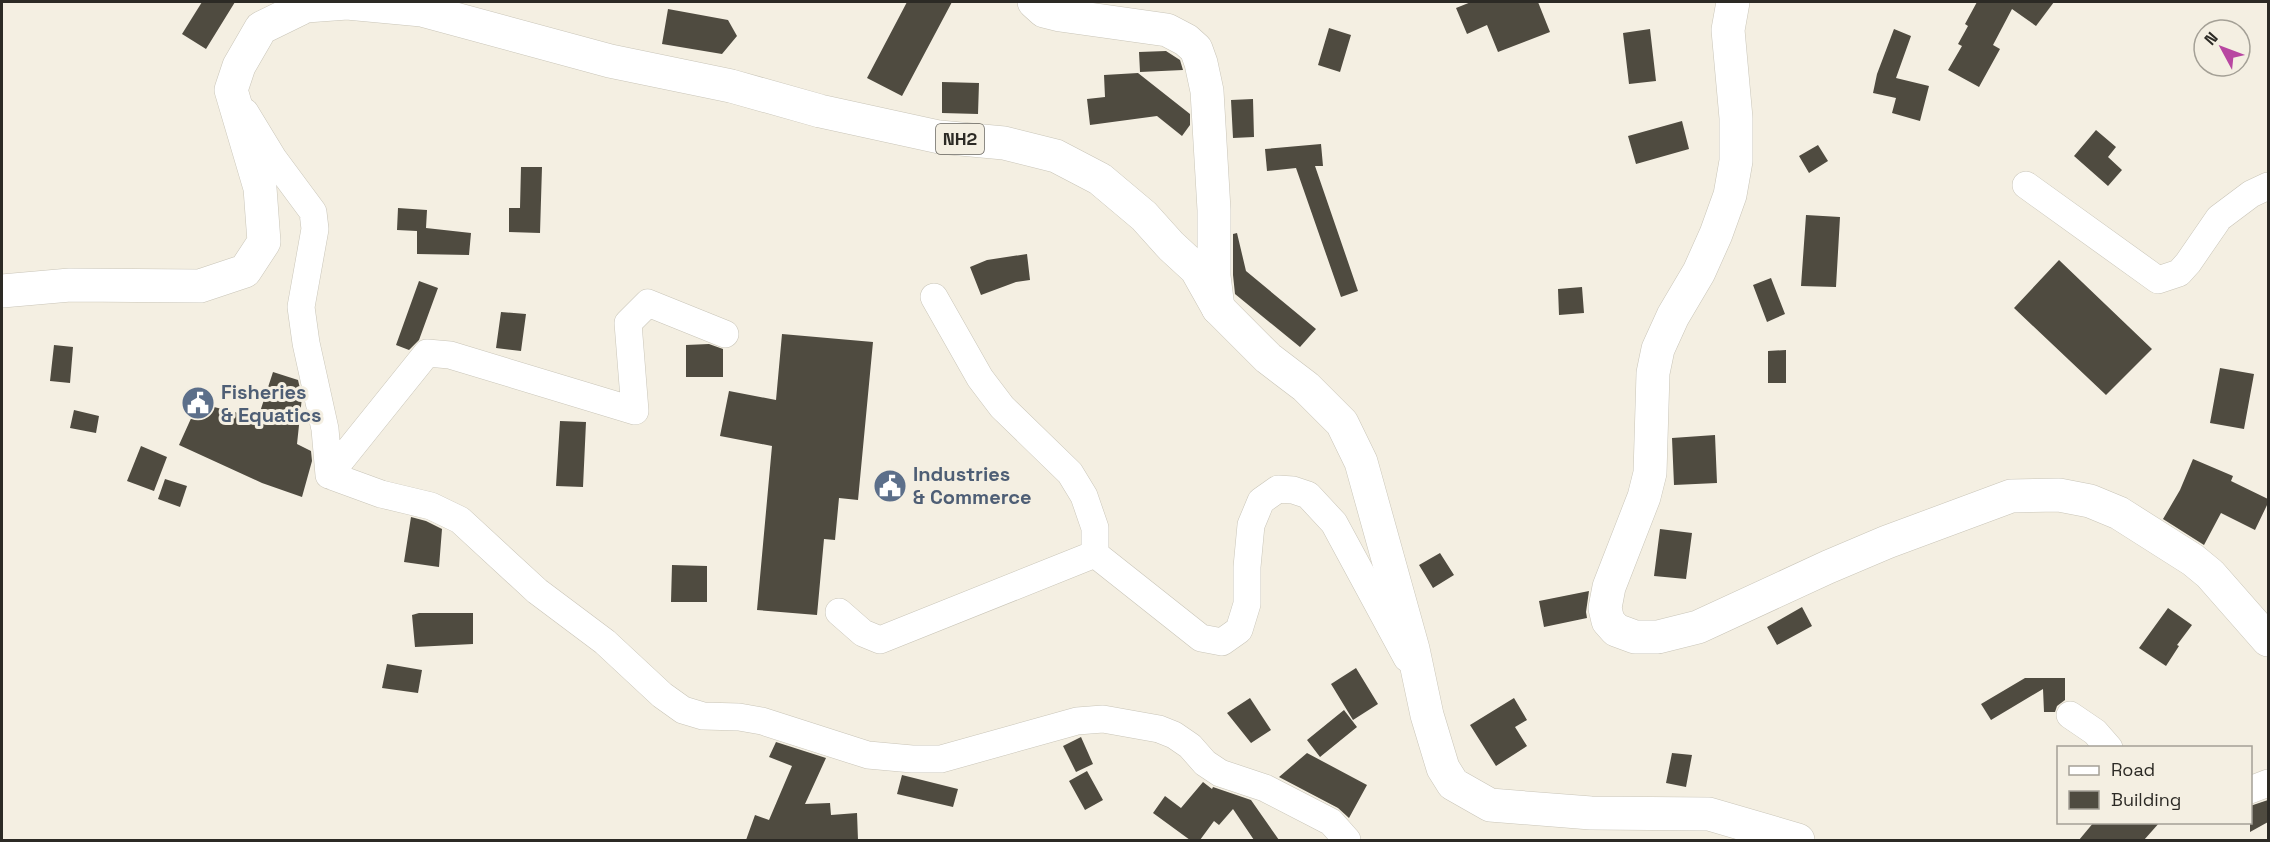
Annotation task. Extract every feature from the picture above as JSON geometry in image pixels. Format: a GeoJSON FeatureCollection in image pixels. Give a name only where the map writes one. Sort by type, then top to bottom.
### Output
{"type":"FeatureCollection","features":[{"type":"Feature","properties":{"kind":"main road"},"geometry":{"type":"LineString","coordinates":[[1034,2],[1044,11],[1059,15],[1167,30],[1186,40],[1196,49],[1207,91],[1214,210],[1214,276],[1218,308]]}},
{"type":"Feature","properties":{"kind":"main road"},"geometry":{"type":"LineString","coordinates":[[1732,2],[1728,30],[1736,118],[1736,150],[1730,195],[1699,272],[1673,316],[1658,349],[1653,373],[1650,473],[1644,496],[1610,587],[1605,609],[1608,621],[1616,630],[1635,637],[1659,637],[1698,627],[1857,554],[2011,496],[2059,495],[2090,501],[2119,513],[2193,560],[2210,574],[2268,640]]}},
{"type":"Feature","properties":{"kind":"main road","name":"NH2"},"geometry":{"type":"LineString","coordinates":[[231,90],[239,66],[261,28],[306,6],[347,3],[422,10],[610,61],[731,86],[820,111],[939,137],[1004,143],[1056,156],[1100,179],[1144,216],[1196,269],[1218,308],[1268,358],[1306,387],[1342,423],[1361,462],[1368,483],[1427,715],[1443,768],[1453,784],[1490,805],[1592,813],[1708,814],[1798,840]]}},
{"type":"Feature","properties":{"kind":"main road"},"geometry":{"type":"LineString","coordinates":[[2,291],[70,285],[201,286],[245,271],[264,242],[260,188],[231,90]]}},
{"type":"Feature","properties":{"kind":"street"},"geometry":{"type":"LineString","coordinates":[[231,90],[273,158],[313,212],[315,230],[302,308],[306,343],[325,429],[329,475]]}},
{"type":"Feature","properties":{"kind":"street"},"geometry":{"type":"LineString","coordinates":[[2026,185],[2158,280],[2179,273],[2219,218],[2251,194],[2268,186]]}},
{"type":"Feature","properties":{"kind":"street"},"geometry":{"type":"LineString","coordinates":[[934,297],[980,378],[1002,407],[1070,472],[1084,496],[1095,528],[1095,554]]}},
{"type":"Feature","properties":{"kind":"street"},"geometry":{"type":"LineString","coordinates":[[329,475],[426,353],[450,355],[635,411],[628,323],[648,303],[726,334]]}},
{"type":"Feature","properties":{"kind":"street"},"geometry":{"type":"LineString","coordinates":[[329,475],[381,494],[430,506],[460,520],[537,591],[605,642],[662,695],[684,710],[703,716],[740,717],[762,721],[868,754],[912,759],[941,759],[1077,721],[1103,719],[1148,727],[1174,735],[1190,746],[1205,763],[1220,772],[1265,789],[1330,822],[1347,840]]}},
{"type":"Feature","properties":{"kind":"street"},"geometry":{"type":"LineString","coordinates":[[1095,554],[1201,638],[1222,642],[1239,630],[1247,604],[1247,567],[1251,525],[1261,501],[1278,489],[1293,490],[1308,495],[1334,524],[1419,680]]}},
{"type":"Feature","properties":{"kind":"street"},"geometry":{"type":"LineString","coordinates":[[838,612],[863,633],[880,640],[1095,554]]}},
{"type":"Feature","properties":{"kind":"street"},"geometry":{"type":"LineString","coordinates":[[2070,715],[2095,732],[2108,746]]}},
{"type":"Feature","properties":{"kind":"street"},"geometry":{"type":"LineString","coordinates":[[2252,789],[2268,783]]}},
{"type":"Feature","properties":{"kind":"building"},"geometry":{"type":"Polygon","coordinates":[[[202,2],[235,2],[206,49],[182,34],[202,2]]]}},
{"type":"Feature","properties":{"kind":"building"},"geometry":{"type":"Polygon","coordinates":[[[907,2],[952,2],[902,96],[867,78],[907,2]]]}},
{"type":"Feature","properties":{"kind":"building"},"geometry":{"type":"Polygon","coordinates":[[[1471,2],[1538,2],[1550,32],[1498,52],[1487,25],[1467,34],[1456,8],[1471,2]]]}},
{"type":"Feature","properties":{"kind":"building"},"geometry":{"type":"Polygon","coordinates":[[[1977,2],[2054,2],[2036,26],[2012,9],[1993,45],[2000,49],[1979,87],[1948,70],[1962,46],[1958,44],[1968,26],[1965,24],[1977,2]]]}},
{"type":"Feature","properties":{"kind":"building"},"geometry":{"type":"Polygon","coordinates":[[[668,9],[728,20],[737,36],[722,54],[662,44],[668,9]]]}},
{"type":"Feature","properties":{"kind":"building"},"geometry":{"type":"Polygon","coordinates":[[[1329,28],[1351,35],[1340,72],[1318,65],[1329,28]]]}},
{"type":"Feature","properties":{"kind":"building"},"geometry":{"type":"Polygon","coordinates":[[[1650,29],[1656,81],[1629,84],[1623,33],[1650,29]]]}},
{"type":"Feature","properties":{"kind":"building"},"geometry":{"type":"Polygon","coordinates":[[[1894,29],[1911,36],[1896,78],[1929,86],[1920,121],[1892,113],[1896,98],[1873,93],[1877,74],[1894,29]]]}},
{"type":"Feature","properties":{"kind":"building"},"geometry":{"type":"Polygon","coordinates":[[[1166,51],[1180,60],[1183,70],[1140,72],[1139,52],[1166,51]]]}},
{"type":"Feature","properties":{"kind":"building"},"geometry":{"type":"Polygon","coordinates":[[[1138,73],[1190,114],[1190,125],[1182,136],[1157,116],[1090,125],[1087,99],[1105,97],[1104,75],[1138,73]]]}},
{"type":"Feature","properties":{"kind":"building"},"geometry":{"type":"Polygon","coordinates":[[[942,82],[979,83],[978,114],[942,113],[942,82]]]}},
{"type":"Feature","properties":{"kind":"building"},"geometry":{"type":"Polygon","coordinates":[[[1253,99],[1254,137],[1233,138],[1231,100],[1253,99]]]}},
{"type":"Feature","properties":{"kind":"building"},"geometry":{"type":"Polygon","coordinates":[[[1682,121],[1689,149],[1636,164],[1628,136],[1682,121]]]}},
{"type":"Feature","properties":{"kind":"building"},"geometry":{"type":"Polygon","coordinates":[[[2096,130],[2116,147],[2108,157],[2122,170],[2108,186],[2074,156],[2096,130]]]}},
{"type":"Feature","properties":{"kind":"building"},"geometry":{"type":"Polygon","coordinates":[[[1321,144],[1323,166],[1315,166],[1358,291],[1341,297],[1296,168],[1267,171],[1265,149],[1321,144]]]}},
{"type":"Feature","properties":{"kind":"building"},"geometry":{"type":"Polygon","coordinates":[[[1818,145],[1828,161],[1809,173],[1799,156],[1818,145]]]}},
{"type":"Feature","properties":{"kind":"building"},"geometry":{"type":"Polygon","coordinates":[[[521,167],[542,167],[540,233],[509,232],[509,208],[520,208],[521,167]]]}},
{"type":"Feature","properties":{"kind":"building"},"geometry":{"type":"Polygon","coordinates":[[[398,208],[427,210],[426,228],[471,233],[469,255],[417,254],[417,231],[397,230],[398,208]]]}},
{"type":"Feature","properties":{"kind":"building"},"geometry":{"type":"Polygon","coordinates":[[[1806,215],[1840,217],[1836,287],[1801,286],[1806,215]]]}},
{"type":"Feature","properties":{"kind":"building"},"geometry":{"type":"Polygon","coordinates":[[[1237,233],[1246,271],[1316,329],[1300,347],[1235,294],[1233,234],[1237,233]]]}},
{"type":"Feature","properties":{"kind":"building"},"geometry":{"type":"Polygon","coordinates":[[[1027,254],[1030,280],[1016,282],[981,295],[970,267],[987,260],[1027,254]]]}},
{"type":"Feature","properties":{"kind":"building"},"geometry":{"type":"Polygon","coordinates":[[[2059,260],[2152,349],[2106,395],[2014,308],[2059,260]]]}},
{"type":"Feature","properties":{"kind":"building"},"geometry":{"type":"Polygon","coordinates":[[[1771,278],[1785,314],[1767,322],[1753,285],[1771,278]]]}},
{"type":"Feature","properties":{"kind":"building"},"geometry":{"type":"Polygon","coordinates":[[[419,281],[438,288],[419,340],[409,350],[396,345],[419,281]]]}},
{"type":"Feature","properties":{"kind":"building"},"geometry":{"type":"Polygon","coordinates":[[[1582,287],[1584,313],[1559,315],[1558,289],[1582,287]]]}},
{"type":"Feature","properties":{"kind":"building"},"geometry":{"type":"Polygon","coordinates":[[[501,312],[526,314],[521,351],[496,348],[501,312]]]}},
{"type":"Feature","properties":{"kind":"building"},"geometry":{"type":"Polygon","coordinates":[[[782,334],[873,342],[858,500],[839,498],[835,540],[824,539],[817,615],[757,610],[772,446],[720,436],[729,391],[776,400],[782,334]]]}},
{"type":"Feature","properties":{"kind":"building"},"geometry":{"type":"Polygon","coordinates":[[[709,344],[723,349],[723,377],[686,377],[686,345],[709,344]]]}},
{"type":"Feature","properties":{"kind":"building"},"geometry":{"type":"Polygon","coordinates":[[[54,345],[73,347],[70,383],[50,381],[54,345]]]}},
{"type":"Feature","properties":{"kind":"building"},"geometry":{"type":"Polygon","coordinates":[[[1786,350],[1786,383],[1768,383],[1768,351],[1786,350]]]}},
{"type":"Feature","properties":{"kind":"building"},"geometry":{"type":"Polygon","coordinates":[[[2220,368],[2254,374],[2244,429],[2210,423],[2220,368]]]}},
{"type":"Feature","properties":{"kind":"building"},"geometry":{"type":"Polygon","coordinates":[[[273,372],[298,380],[302,397],[297,444],[311,451],[312,461],[302,497],[262,483],[179,445],[198,403],[258,418],[273,372]]]}},
{"type":"Feature","properties":{"kind":"building"},"geometry":{"type":"Polygon","coordinates":[[[74,410],[99,416],[96,433],[70,428],[74,410]]]}},
{"type":"Feature","properties":{"kind":"building"},"geometry":{"type":"Polygon","coordinates":[[[560,421],[586,422],[583,487],[556,486],[560,421]]]}},
{"type":"Feature","properties":{"kind":"building"},"geometry":{"type":"Polygon","coordinates":[[[1715,435],[1717,483],[1674,485],[1672,438],[1715,435]]]}},
{"type":"Feature","properties":{"kind":"building"},"geometry":{"type":"Polygon","coordinates":[[[141,446],[167,457],[154,491],[127,481],[141,446]]]}},
{"type":"Feature","properties":{"kind":"building"},"geometry":{"type":"Polygon","coordinates":[[[2193,459],[2233,476],[2231,481],[2268,499],[2255,530],[2221,513],[2204,545],[2163,519],[2180,490],[2193,459]]]}},
{"type":"Feature","properties":{"kind":"building"},"geometry":{"type":"Polygon","coordinates":[[[165,479],[187,486],[180,507],[158,499],[165,479]]]}},
{"type":"Feature","properties":{"kind":"building"},"geometry":{"type":"Polygon","coordinates":[[[411,517],[442,529],[439,567],[404,562],[411,517]]]}},
{"type":"Feature","properties":{"kind":"building"},"geometry":{"type":"Polygon","coordinates":[[[1660,529],[1692,533],[1686,579],[1654,576],[1660,529]]]}},
{"type":"Feature","properties":{"kind":"building"},"geometry":{"type":"Polygon","coordinates":[[[1440,553],[1454,575],[1433,588],[1419,565],[1440,553]]]}},
{"type":"Feature","properties":{"kind":"building"},"geometry":{"type":"Polygon","coordinates":[[[672,565],[707,566],[707,602],[671,602],[672,565]]]}},
{"type":"Feature","properties":{"kind":"building"},"geometry":{"type":"Polygon","coordinates":[[[1589,591],[1587,618],[1544,627],[1539,601],[1589,591]]]}},
{"type":"Feature","properties":{"kind":"building"},"geometry":{"type":"Polygon","coordinates":[[[1802,607],[1812,626],[1777,645],[1767,627],[1802,607]]]}},
{"type":"Feature","properties":{"kind":"building"},"geometry":{"type":"Polygon","coordinates":[[[2168,608],[2192,625],[2177,645],[2179,646],[2166,666],[2139,648],[2168,608]]]}},
{"type":"Feature","properties":{"kind":"building"},"geometry":{"type":"Polygon","coordinates":[[[473,613],[473,644],[415,647],[412,615],[473,613]]]}},
{"type":"Feature","properties":{"kind":"building"},"geometry":{"type":"Polygon","coordinates":[[[387,664],[422,670],[418,693],[382,688],[387,664]]]}},
{"type":"Feature","properties":{"kind":"building"},"geometry":{"type":"Polygon","coordinates":[[[1356,668],[1378,704],[1353,720],[1331,684],[1356,668]]]}},
{"type":"Feature","properties":{"kind":"building"},"geometry":{"type":"Polygon","coordinates":[[[2025,678],[2065,678],[2065,700],[2057,706],[2055,712],[2044,712],[2043,689],[1991,720],[1981,704],[2025,678]]]}},
{"type":"Feature","properties":{"kind":"building"},"geometry":{"type":"Polygon","coordinates":[[[1250,698],[1271,730],[1251,743],[1227,713],[1250,698]]]}},
{"type":"Feature","properties":{"kind":"building"},"geometry":{"type":"Polygon","coordinates":[[[1514,698],[1527,720],[1515,727],[1527,746],[1496,766],[1470,725],[1514,698]]]}},
{"type":"Feature","properties":{"kind":"building"},"geometry":{"type":"Polygon","coordinates":[[[1344,710],[1357,727],[1320,757],[1307,740],[1344,710]]]}},
{"type":"Feature","properties":{"kind":"building"},"geometry":{"type":"Polygon","coordinates":[[[1081,737],[1093,764],[1076,772],[1063,746],[1081,737]]]}},
{"type":"Feature","properties":{"kind":"building"},"geometry":{"type":"Polygon","coordinates":[[[776,742],[826,758],[805,804],[830,803],[831,815],[857,813],[858,840],[746,840],[755,815],[769,820],[792,766],[769,757],[776,742]]]}},
{"type":"Feature","properties":{"kind":"building"},"geometry":{"type":"Polygon","coordinates":[[[1307,753],[1367,785],[1349,818],[1338,808],[1279,777],[1307,753]]]}},
{"type":"Feature","properties":{"kind":"building"},"geometry":{"type":"Polygon","coordinates":[[[1672,753],[1692,755],[1686,787],[1666,783],[1672,753]]]}},
{"type":"Feature","properties":{"kind":"building"},"geometry":{"type":"Polygon","coordinates":[[[1087,771],[1103,800],[1085,810],[1069,781],[1087,771]]]}},
{"type":"Feature","properties":{"kind":"building"},"geometry":{"type":"Polygon","coordinates":[[[902,775],[958,789],[953,807],[897,794],[902,775]]]}},
{"type":"Feature","properties":{"kind":"building"},"geometry":{"type":"Polygon","coordinates":[[[1203,782],[1212,789],[1213,787],[1251,800],[1279,840],[1254,840],[1233,809],[1219,825],[1214,821],[1200,840],[1190,840],[1153,813],[1165,796],[1181,808],[1203,782]]]}},
{"type":"Feature","properties":{"kind":"building"},"geometry":{"type":"Polygon","coordinates":[[[2268,800],[2268,822],[2250,832],[2250,824],[2252,824],[2252,805],[2268,800]]]}},
{"type":"Feature","properties":{"kind":"building"},"geometry":{"type":"Polygon","coordinates":[[[2092,824],[2158,824],[2144,840],[2079,840],[2092,824]]]}},
{"type":"Feature","properties":{"kind":"place","name":"Fisheries & Equatics"},"geometry":{"type":"Point","coordinates":[198,403]}},
{"type":"Feature","properties":{"kind":"place","name":"Industries & Commerce"},"geometry":{"type":"Point","coordinates":[890,486]}}]}
